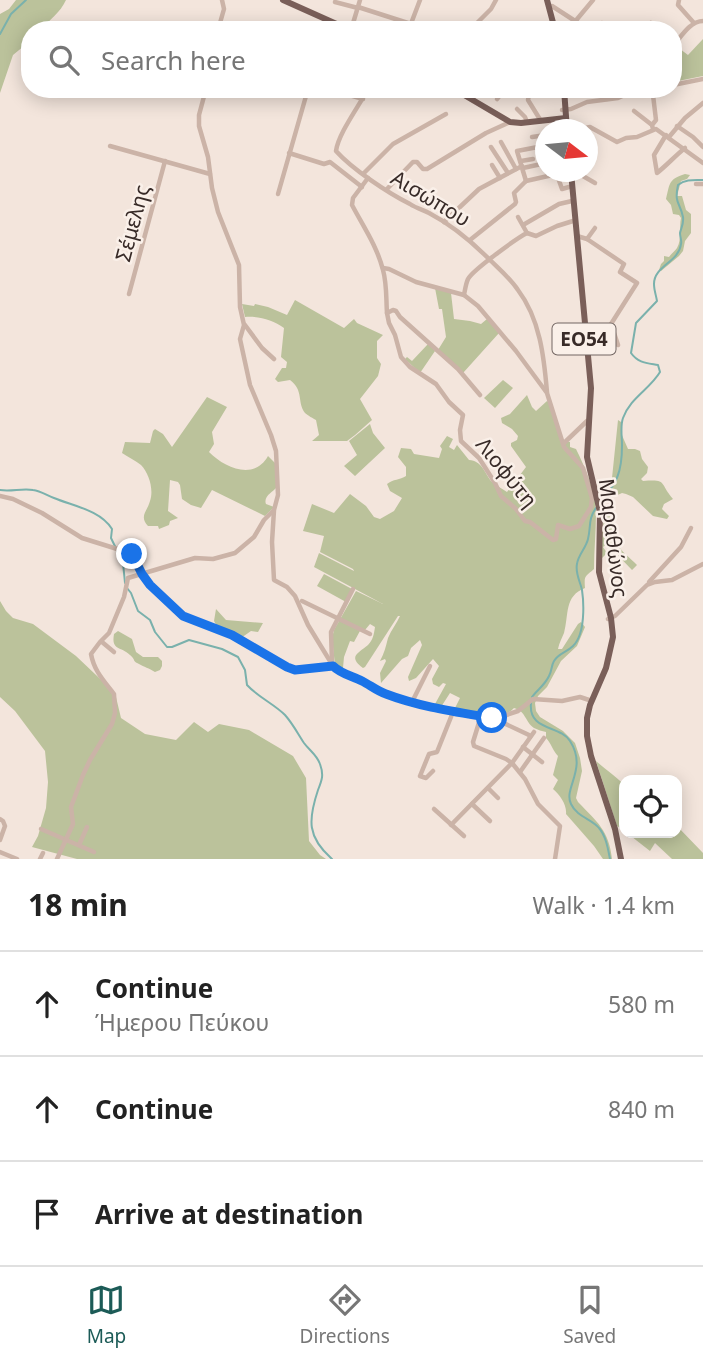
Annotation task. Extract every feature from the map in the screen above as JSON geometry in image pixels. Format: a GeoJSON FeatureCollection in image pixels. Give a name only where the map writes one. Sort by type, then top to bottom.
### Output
{"type":"FeatureCollection","features":[{"type":"Feature","properties":{"kind":"main road"},"geometry":{"type":"LineString","coordinates":[[283,0],[296,3],[328,20]]}},
{"type":"Feature","properties":{"kind":"main road"},"geometry":{"type":"LineString","coordinates":[[550,2],[554,21]]}},
{"type":"Feature","properties":{"kind":"main road"},"geometry":{"type":"LineString","coordinates":[[469,98],[510,122],[535,121]]}},
{"type":"Feature","properties":{"kind":"main road"},"geometry":{"type":"LineString","coordinates":[[564,98],[565,119]]}},
{"type":"Feature","properties":{"kind":"main road"},"geometry":{"type":"LineString","coordinates":[[550,119],[565,111]]}},
{"type":"Feature","properties":{"kind":"main road","name":"Μαραθώνος"},"geometry":{"type":"LineString","coordinates":[[569,182],[588,382],[585,458],[597,501]]}},
{"type":"Feature","properties":{"kind":"main road","name":"Μαραθώνος"},"geometry":{"type":"LineString","coordinates":[[571,182],[591,388],[587,460],[597,501],[599,572],[612,614],[613,641],[610,658],[590,705],[587,731],[590,753],[615,830],[621,859]]}},
{"type":"Feature","properties":{"kind":"main road","name":"Μαραθώνος"},"geometry":{"type":"LineString","coordinates":[[612,614],[608,653],[589,700],[584,722],[586,745],[621,859]]}},
{"type":"Feature","properties":{"kind":"street"},"geometry":{"type":"LineString","coordinates":[[221,21],[224,9],[222,0]]}},
{"type":"Feature","properties":{"kind":"street"},"geometry":{"type":"LineString","coordinates":[[353,21],[360,0]]}},
{"type":"Feature","properties":{"kind":"street"},"geometry":{"type":"LineString","coordinates":[[411,21],[420,0]]}},
{"type":"Feature","properties":{"kind":"street"},"geometry":{"type":"LineString","coordinates":[[479,21],[491,9],[495,0]]}},
{"type":"Feature","properties":{"kind":"street"},"geometry":{"type":"LineString","coordinates":[[550,2],[576,21],[593,0]]}},
{"type":"Feature","properties":{"kind":"street"},"geometry":{"type":"LineString","coordinates":[[679,0],[678,5],[694,23]]}},
{"type":"Feature","properties":{"kind":"street"},"geometry":{"type":"LineString","coordinates":[[335,2],[393,21]]}},
{"type":"Feature","properties":{"kind":"street"},"geometry":{"type":"LineString","coordinates":[[682,36],[694,23],[703,22]]}},
{"type":"Feature","properties":{"kind":"street"},"geometry":{"type":"LineString","coordinates":[[682,83],[703,79]]}},
{"type":"Feature","properties":{"kind":"street"},"geometry":{"type":"LineString","coordinates":[[696,80],[701,86]]}},
{"type":"Feature","properties":{"kind":"street"},"geometry":{"type":"LineString","coordinates":[[204,98],[198,122],[221,220],[239,265],[240,307],[244,325],[274,359]]}},
{"type":"Feature","properties":{"kind":"street"},"geometry":{"type":"LineString","coordinates":[[278,194],[305,98]]}},
{"type":"Feature","properties":{"kind":"street"},"geometry":{"type":"LineString","coordinates":[[528,98],[540,119]]}},
{"type":"Feature","properties":{"kind":"street"},"geometry":{"type":"LineString","coordinates":[[565,111],[586,102],[620,98]]}},
{"type":"Feature","properties":{"kind":"street"},"geometry":{"type":"LineString","coordinates":[[598,131],[617,142],[624,138],[637,137],[652,127],[656,120],[653,98]]}},
{"type":"Feature","properties":{"kind":"street","name":"Αισώπου"},"geometry":{"type":"LineString","coordinates":[[363,99],[335,150],[365,176],[470,240],[518,289],[535,323],[547,393]]}},
{"type":"Feature","properties":{"kind":"street"},"geometry":{"type":"LineString","coordinates":[[685,148],[657,173],[654,155],[677,126],[702,106]]}},
{"type":"Feature","properties":{"kind":"street"},"geometry":{"type":"LineString","coordinates":[[517,109],[527,122]]}},
{"type":"Feature","properties":{"kind":"street"},"geometry":{"type":"LineString","coordinates":[[634,111],[703,163]]}},
{"type":"Feature","properties":{"kind":"street"},"geometry":{"type":"LineString","coordinates":[[446,114],[393,144],[365,176],[352,205],[365,226],[383,268],[387,313],[396,311],[458,369],[480,395]]}},
{"type":"Feature","properties":{"kind":"street"},"geometry":{"type":"LineString","coordinates":[[387,190],[412,162],[417,162],[425,170],[486,133],[510,122]]}},
{"type":"Feature","properties":{"kind":"street"},"geometry":{"type":"LineString","coordinates":[[677,126],[703,147]]}},
{"type":"Feature","properties":{"kind":"street"},"geometry":{"type":"LineString","coordinates":[[501,142],[516,169]]}},
{"type":"Feature","properties":{"kind":"street"},"geometry":{"type":"LineString","coordinates":[[110,146],[210,174]]}},
{"type":"Feature","properties":{"kind":"street"},"geometry":{"type":"LineString","coordinates":[[491,147],[508,173]]}},
{"type":"Feature","properties":{"kind":"street"},"geometry":{"type":"LineString","coordinates":[[526,181],[518,151],[535,148]]}},
{"type":"Feature","properties":{"kind":"street"},"geometry":{"type":"LineString","coordinates":[[289,153],[325,164],[330,162],[362,187]]}},
{"type":"Feature","properties":{"kind":"street","name":"Σέμελης"},"geometry":{"type":"LineString","coordinates":[[129,294],[165,161]]}},
{"type":"Feature","properties":{"kind":"street"},"geometry":{"type":"LineString","coordinates":[[444,222],[479,189],[522,165],[535,161]]}},
{"type":"Feature","properties":{"kind":"street"},"geometry":{"type":"LineString","coordinates":[[492,165],[500,178]]}},
{"type":"Feature","properties":{"kind":"street"},"geometry":{"type":"LineString","coordinates":[[470,240],[515,204],[514,192],[526,181],[535,179]]}},
{"type":"Feature","properties":{"kind":"street"},"geometry":{"type":"LineString","coordinates":[[560,182],[562,188],[569,187]]}},
{"type":"Feature","properties":{"kind":"street"},"geometry":{"type":"LineString","coordinates":[[696,184],[703,184]]}},
{"type":"Feature","properties":{"kind":"street"},"geometry":{"type":"LineString","coordinates":[[523,225],[556,206],[572,201]]}},
{"type":"Feature","properties":{"kind":"street"},"geometry":{"type":"LineString","coordinates":[[518,217],[527,233],[536,236],[573,221]]}},
{"type":"Feature","properties":{"kind":"street"},"geometry":{"type":"LineString","coordinates":[[587,239],[595,228]]}},
{"type":"Feature","properties":{"kind":"street"},"geometry":{"type":"LineString","coordinates":[[464,295],[468,278],[478,268],[527,233]]}},
{"type":"Feature","properties":{"kind":"street"},"geometry":{"type":"LineString","coordinates":[[577,236],[587,239],[624,263],[620,272],[637,284],[611,324],[618,345]]}},
{"type":"Feature","properties":{"kind":"street"},"geometry":{"type":"LineString","coordinates":[[383,268],[416,282],[464,295],[478,306],[547,393],[563,444],[587,421]]}},
{"type":"Feature","properties":{"kind":"street","name":"Λιοφύτη"},"geometry":{"type":"LineString","coordinates":[[387,313],[401,357],[410,368],[436,384],[449,402],[464,415],[460,430],[461,441],[479,458],[501,496],[525,521],[553,540],[556,540],[558,525],[577,528],[583,522],[593,501],[581,465],[563,444]]}},
{"type":"Feature","properties":{"kind":"street"},"geometry":{"type":"LineString","coordinates":[[244,325],[240,337],[250,385],[276,451],[278,495],[274,510],[273,579],[287,587],[295,596],[308,625],[333,666],[385,694],[453,712],[495,719],[519,711],[530,700],[564,701],[582,697],[589,700]]}},
{"type":"Feature","properties":{"kind":"street"},"geometry":{"type":"LineString","coordinates":[[0,496],[35,510],[82,538],[130,552],[154,590],[183,616],[232,635],[295,670],[333,666]]}},
{"type":"Feature","properties":{"kind":"street"},"geometry":{"type":"LineString","coordinates":[[57,859],[74,822],[72,804],[90,760],[110,728],[115,713],[114,694],[95,669],[91,652],[108,636],[130,577],[195,558],[216,559],[235,553],[251,540],[274,510]]}},
{"type":"Feature","properties":{"kind":"street"},"geometry":{"type":"LineString","coordinates":[[612,614],[649,584],[681,547],[691,528]]}},
{"type":"Feature","properties":{"kind":"street"},"geometry":{"type":"LineString","coordinates":[[649,584],[672,580],[703,564]]}},
{"type":"Feature","properties":{"kind":"street"},"geometry":{"type":"LineString","coordinates":[[333,666],[330,634],[354,589]]}},
{"type":"Feature","properties":{"kind":"street"},"geometry":{"type":"LineString","coordinates":[[302,601],[370,634]]}},
{"type":"Feature","properties":{"kind":"street"},"geometry":{"type":"LineString","coordinates":[[102,641],[114,652]]}},
{"type":"Feature","properties":{"kind":"street"},"geometry":{"type":"LineString","coordinates":[[412,702],[430,666]]}},
{"type":"Feature","properties":{"kind":"street"},"geometry":{"type":"LineString","coordinates":[[433,771],[426,778],[420,776],[430,753],[438,752],[453,712]]}},
{"type":"Feature","properties":{"kind":"street"},"geometry":{"type":"LineString","coordinates":[[481,716],[474,746],[512,763],[525,779],[538,804],[560,825],[555,859]]}},
{"type":"Feature","properties":{"kind":"street"},"geometry":{"type":"LineString","coordinates":[[452,825],[512,763],[532,734],[499,723],[495,719]]}},
{"type":"Feature","properties":{"kind":"street"},"geometry":{"type":"LineString","coordinates":[[520,772],[544,738]]}},
{"type":"Feature","properties":{"kind":"street"},"geometry":{"type":"LineString","coordinates":[[523,747],[542,762]]}},
{"type":"Feature","properties":{"kind":"street"},"geometry":{"type":"LineString","coordinates":[[488,788],[498,799]]}},
{"type":"Feature","properties":{"kind":"street"},"geometry":{"type":"LineString","coordinates":[[472,804],[490,821]]}},
{"type":"Feature","properties":{"kind":"street"},"geometry":{"type":"LineString","coordinates":[[434,809],[464,836]]}},
{"type":"Feature","properties":{"kind":"street"},"geometry":{"type":"LineString","coordinates":[[0,819],[5,825],[0,840]]}},
{"type":"Feature","properties":{"kind":"street"},"geometry":{"type":"LineString","coordinates":[[79,845],[87,827]]}},
{"type":"Feature","properties":{"kind":"street"},"geometry":{"type":"LineString","coordinates":[[41,829],[94,852]]}},
{"type":"Feature","properties":{"kind":"street"},"geometry":{"type":"LineString","coordinates":[[0,852],[5,857],[15,859]]}},
{"type":"Feature","properties":{"kind":"street"},"geometry":{"type":"LineString","coordinates":[[40,859],[43,853]]}},
{"type":"Feature","properties":{"kind":"green space"},"geometry":{"type":"Polygon","coordinates":[[[16,0],[66,0],[50,21],[21,21],[21,48],[13,55],[0,93],[0,14],[9,9],[16,0]]]}},
{"type":"Feature","properties":{"kind":"green space"},"geometry":{"type":"Polygon","coordinates":[[[703,39],[703,76],[682,80],[682,50],[688,55],[703,39]]]}},
{"type":"Feature","properties":{"kind":"green space"},"geometry":{"type":"Polygon","coordinates":[[[685,174],[690,175],[681,181],[677,196],[682,196],[686,210],[691,214],[691,233],[685,241],[683,251],[661,271],[659,270],[664,256],[669,257],[676,249],[680,237],[681,218],[673,214],[666,199],[668,189],[673,180],[685,174]]]}},
{"type":"Feature","properties":{"kind":"green space"},"geometry":{"type":"Polygon","coordinates":[[[435,288],[451,293],[454,319],[481,324],[487,319],[499,333],[463,373],[438,350],[446,337],[442,309],[439,309],[435,288]]]}},
{"type":"Feature","properties":{"kind":"green space"},"geometry":{"type":"Polygon","coordinates":[[[295,300],[344,328],[354,319],[383,335],[377,341],[377,358],[381,364],[378,376],[360,399],[372,420],[347,441],[312,441],[319,435],[316,420],[303,409],[297,388],[290,380],[278,382],[275,379],[282,368],[286,368],[287,362],[281,357],[284,328],[266,319],[245,317],[242,304],[268,307],[287,315],[295,300]]]}},
{"type":"Feature","properties":{"kind":"green space"},"geometry":{"type":"Polygon","coordinates":[[[428,344],[435,351],[420,373],[405,359],[407,357],[412,361],[428,344]]]}},
{"type":"Feature","properties":{"kind":"green space"},"geometry":{"type":"Polygon","coordinates":[[[503,380],[513,388],[495,408],[484,398],[503,380]]]}},
{"type":"Feature","properties":{"kind":"green space"},"geometry":{"type":"Polygon","coordinates":[[[527,395],[536,411],[549,402],[561,440],[570,442],[570,447],[576,449],[583,464],[592,488],[596,513],[594,569],[586,577],[585,588],[578,591],[570,601],[558,649],[562,649],[578,624],[581,622],[585,627],[577,646],[561,661],[547,687],[538,696],[536,711],[540,717],[563,731],[575,743],[582,771],[576,798],[605,833],[612,859],[603,859],[566,814],[562,800],[553,789],[558,780],[553,775],[558,756],[546,738],[546,732],[534,728],[521,712],[514,708],[508,713],[494,716],[454,710],[460,698],[450,693],[441,707],[435,704],[446,684],[443,683],[439,687],[433,684],[432,679],[439,666],[433,659],[416,678],[409,681],[408,677],[422,645],[420,640],[381,683],[380,673],[386,661],[380,661],[389,635],[400,616],[365,667],[358,664],[355,658],[372,639],[375,627],[370,624],[365,630],[361,629],[354,642],[350,641],[343,668],[335,665],[332,638],[334,630],[356,591],[383,604],[314,567],[319,553],[354,571],[320,552],[324,536],[303,531],[312,504],[334,513],[350,494],[366,506],[374,517],[380,519],[394,511],[402,498],[390,491],[387,484],[406,476],[406,467],[398,457],[401,448],[411,449],[414,454],[439,458],[442,449],[440,446],[447,436],[453,439],[449,447],[454,450],[457,445],[469,460],[480,465],[491,481],[507,492],[526,467],[511,446],[518,436],[502,423],[501,418],[510,414],[527,395]]]}},
{"type":"Feature","properties":{"kind":"green space"},"geometry":{"type":"Polygon","coordinates":[[[207,397],[227,407],[212,432],[214,444],[209,452],[231,467],[247,470],[262,464],[268,456],[276,464],[277,487],[265,501],[274,507],[265,516],[212,490],[201,508],[182,499],[180,485],[170,480],[168,511],[178,518],[159,529],[158,526],[148,526],[144,517],[151,497],[150,482],[141,465],[122,453],[125,442],[150,443],[155,429],[163,434],[172,447],[207,397]]]}},
{"type":"Feature","properties":{"kind":"green space"},"geometry":{"type":"Polygon","coordinates":[[[618,420],[621,422],[621,433],[628,449],[640,451],[648,467],[647,473],[641,479],[662,483],[673,499],[664,504],[662,509],[669,516],[667,519],[653,516],[626,494],[609,499],[606,489],[612,478],[618,420]]]}},
{"type":"Feature","properties":{"kind":"green space"},"geometry":{"type":"Polygon","coordinates":[[[370,424],[373,433],[385,448],[355,476],[344,466],[357,455],[349,441],[370,424]]]}},
{"type":"Feature","properties":{"kind":"green space"},"geometry":{"type":"Polygon","coordinates":[[[605,509],[610,517],[616,543],[637,565],[632,570],[607,544],[603,547],[607,553],[602,558],[600,549],[605,509]]]}},
{"type":"Feature","properties":{"kind":"green space"},"geometry":{"type":"Polygon","coordinates":[[[324,574],[352,589],[346,602],[317,586],[324,574]]]}},
{"type":"Feature","properties":{"kind":"green space"},"geometry":{"type":"Polygon","coordinates":[[[0,601],[13,618],[33,624],[76,656],[115,693],[121,718],[145,734],[176,740],[194,722],[208,732],[219,724],[249,730],[293,756],[306,778],[309,841],[326,859],[77,859],[32,847],[46,808],[48,782],[45,751],[15,711],[0,697],[0,601]]]}},
{"type":"Feature","properties":{"kind":"green space"},"geometry":{"type":"Polygon","coordinates":[[[216,609],[226,620],[263,623],[258,632],[251,631],[241,638],[218,628],[214,621],[216,609]]]}},
{"type":"Feature","properties":{"kind":"green space"},"geometry":{"type":"Polygon","coordinates":[[[118,631],[132,639],[136,652],[143,657],[158,657],[162,661],[160,670],[155,672],[135,662],[127,652],[115,646],[114,634],[118,631]]]}},
{"type":"Feature","properties":{"kind":"green space"},"geometry":{"type":"Polygon","coordinates":[[[596,761],[619,780],[619,827],[596,761]]]}},
{"type":"Feature","properties":{"kind":"green space"},"geometry":{"type":"Polygon","coordinates":[[[682,831],[703,853],[703,859],[672,859],[655,843],[650,851],[633,838],[682,838],[682,831]]]}},
{"type":"Feature","properties":{"kind":"waterway"},"geometry":{"type":"LineString","coordinates":[[0,34],[11,14],[26,0]]}},
{"type":"Feature","properties":{"kind":"waterway"},"geometry":{"type":"LineString","coordinates":[[600,504],[620,470],[622,424],[626,411],[660,372],[658,365],[640,361],[631,353],[636,323],[657,301],[655,278],[676,255],[681,244],[683,219],[677,200],[678,185],[687,181],[703,180]]}},
{"type":"Feature","properties":{"kind":"waterway"},"geometry":{"type":"LineString","coordinates":[[0,490],[36,491],[101,517],[112,529],[111,538],[123,563],[125,583]]}},
{"type":"Feature","properties":{"kind":"waterway"},"geometry":{"type":"LineString","coordinates":[[532,697],[547,679],[557,657],[571,648],[580,634],[583,601],[577,567],[596,508]]}},
{"type":"Feature","properties":{"kind":"waterway"},"geometry":{"type":"LineString","coordinates":[[127,588],[138,611],[150,620],[155,632],[167,647],[189,640],[222,649],[238,657],[245,670],[247,685],[288,718],[317,758],[321,768],[322,777],[312,810],[312,828],[318,843],[332,859]]}},
{"type":"Feature","properties":{"kind":"waterway"},"geometry":{"type":"LineString","coordinates":[[531,703],[531,712],[539,723],[559,732],[570,741],[577,760],[569,798],[571,804],[601,831],[610,859]]}},
{"type":"Feature","properties":{"kind":"route"},"geometry":{"type":"LineString","coordinates":[[132,554],[154,590],[183,616],[232,635],[287,667],[295,670],[333,666],[394,697],[453,712],[492,718]]}}]}
